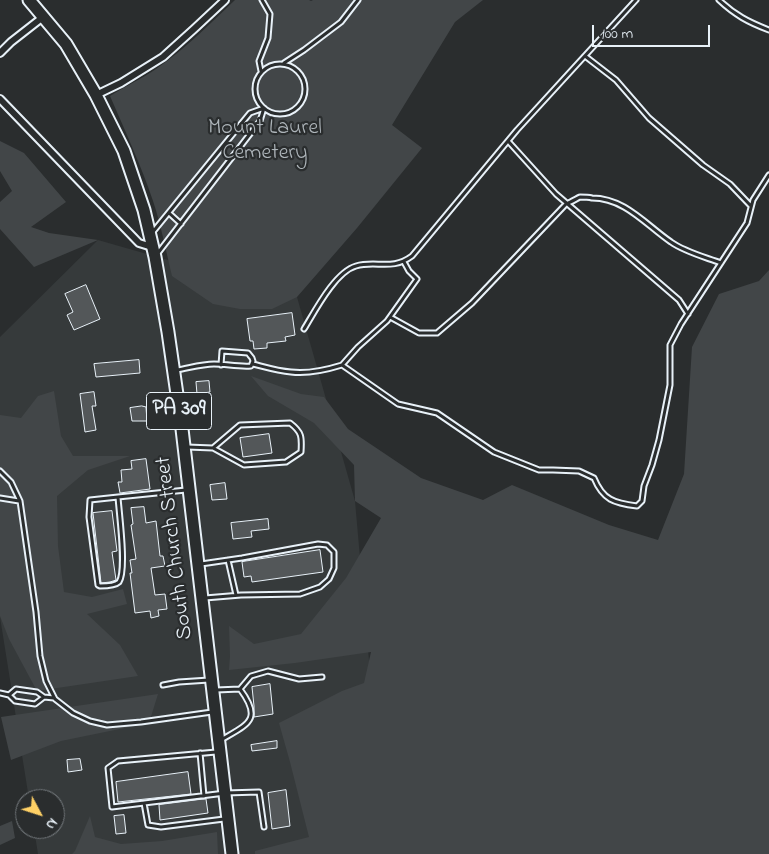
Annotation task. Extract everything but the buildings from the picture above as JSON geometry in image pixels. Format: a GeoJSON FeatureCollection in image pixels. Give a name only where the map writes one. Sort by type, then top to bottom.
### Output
{"type":"FeatureCollection","features":[{"type":"Feature","properties":{"kind":"highway","name":"South Church Street"},"geometry":{"type":"LineString","coordinates":[[29,0],[66,44],[96,95],[124,151],[144,210],[174,371],[232,854]]}},
{"type":"Feature","properties":{"kind":"street"},"geometry":{"type":"LineString","coordinates":[[96,95],[122,83],[163,56],[225,0]]}},
{"type":"Feature","properties":{"kind":"street"},"geometry":{"type":"LineString","coordinates":[[0,53],[43,17]]}},
{"type":"Feature","properties":{"kind":"street"},"geometry":{"type":"LineString","coordinates":[[1,101],[139,243],[152,247]]}},
{"type":"Feature","properties":{"kind":"lane"},"geometry":{"type":"LineString","coordinates":[[261,71],[260,61],[268,38],[270,14],[262,0]]}},
{"type":"Feature","properties":{"kind":"lane"},"geometry":{"type":"LineString","coordinates":[[284,64],[341,22],[358,0]]}},
{"type":"Feature","properties":{"kind":"lane"},"geometry":{"type":"LineString","coordinates":[[304,329],[330,287],[348,270],[356,266],[395,264],[404,262],[412,256],[508,141],[636,0]]}},
{"type":"Feature","properties":{"kind":"lane"},"geometry":{"type":"LineString","coordinates":[[718,0],[733,13],[769,30]]}},
{"type":"Feature","properties":{"kind":"lane"},"geometry":{"type":"LineString","coordinates":[[585,56],[616,80],[649,118],[703,165],[730,184],[751,206]]}},
{"type":"Feature","properties":{"kind":"lane"},"geometry":{"type":"LineString","coordinates":[[284,64],[292,66],[298,72],[303,79],[305,87],[304,96],[300,103],[287,113],[279,114],[264,108],[258,102],[254,86],[256,78],[261,71],[268,66],[284,64]]}},
{"type":"Feature","properties":{"kind":"lane"},"geometry":{"type":"LineString","coordinates":[[152,247],[169,214],[250,113],[264,108]]}},
{"type":"Feature","properties":{"kind":"lane"},"geometry":{"type":"LineString","coordinates":[[152,247],[181,224],[260,121],[264,108]]}},
{"type":"Feature","properties":{"kind":"lane"},"geometry":{"type":"LineString","coordinates":[[508,141],[566,204],[679,300],[688,314]]}},
{"type":"Feature","properties":{"kind":"lane"},"geometry":{"type":"LineString","coordinates":[[342,365],[398,404],[437,413],[494,452],[539,470],[578,471],[594,478],[603,494],[616,502],[637,506],[642,502],[644,486],[659,440],[670,385],[670,345],[746,224],[753,200],[769,175]]}},
{"type":"Feature","properties":{"kind":"lane"},"geometry":{"type":"LineString","coordinates":[[390,317],[419,333],[438,333],[472,303],[566,204],[581,197],[610,200],[625,207],[673,244],[721,263]]}},
{"type":"Feature","properties":{"kind":"lane"},"geometry":{"type":"LineString","coordinates":[[169,214],[181,224]]}},
{"type":"Feature","properties":{"kind":"lane"},"geometry":{"type":"LineString","coordinates":[[174,371],[212,364],[244,367],[251,366],[252,364],[292,372],[306,372],[342,365],[390,317],[417,279],[404,262]]}},
{"type":"Feature","properties":{"kind":"lane"},"geometry":{"type":"LineString","coordinates":[[221,365],[222,351],[248,353],[252,358],[252,364]]}},
{"type":"Feature","properties":{"kind":"lane"},"geometry":{"type":"LineString","coordinates":[[184,447],[213,448],[244,464],[286,462],[301,452],[302,440],[298,429],[290,423],[240,425],[213,448]]}},
{"type":"Feature","properties":{"kind":"lane"},"geometry":{"type":"LineString","coordinates":[[0,471],[11,482],[20,501],[36,612],[40,656],[46,681],[55,698],[73,714],[107,725],[216,712]]}},
{"type":"Feature","properties":{"kind":"lane"},"geometry":{"type":"LineString","coordinates":[[118,497],[123,555],[121,576],[116,584],[100,586],[98,585],[89,517],[90,500],[118,497],[189,490]]}},
{"type":"Feature","properties":{"kind":"lane"},"geometry":{"type":"LineString","coordinates":[[0,498],[20,501]]}},
{"type":"Feature","properties":{"kind":"lane"},"geometry":{"type":"LineString","coordinates":[[198,564],[318,544],[327,545],[334,552],[334,568],[329,579],[320,587],[300,594],[273,593],[202,598]]}},
{"type":"Feature","properties":{"kind":"lane"},"geometry":{"type":"LineString","coordinates":[[228,560],[236,595]]}},
{"type":"Feature","properties":{"kind":"lane"},"geometry":{"type":"LineString","coordinates":[[240,690],[251,676],[268,671],[299,679],[322,677]]}},
{"type":"Feature","properties":{"kind":"lane"},"geometry":{"type":"LineString","coordinates":[[163,685],[179,682],[240,690],[248,700],[251,710],[250,720],[220,746],[200,753],[118,761],[108,768],[112,806],[225,793],[259,792],[264,827]]}},
{"type":"Feature","properties":{"kind":"lane"},"geometry":{"type":"LineString","coordinates":[[9,695],[16,689],[37,692],[44,697],[55,698]]}},
{"type":"Feature","properties":{"kind":"lane"},"geometry":{"type":"LineString","coordinates":[[0,693],[9,695],[15,701],[35,704],[44,697]]}},
{"type":"Feature","properties":{"kind":"lane"},"geometry":{"type":"LineString","coordinates":[[200,753],[204,796]]}},
{"type":"Feature","properties":{"kind":"lane"},"geometry":{"type":"LineString","coordinates":[[144,803],[148,825],[161,827],[228,819]]}},
{"type":"Feature","properties":{"kind":"shaded area"},"geometry":{"type":"Polygon","coordinates":[[[98,240],[297,297],[355,501],[386,854],[38,854],[36,839],[65,839],[65,789],[27,789],[0,617],[0,337],[98,240]]]}},
{"type":"Feature","properties":{"kind":"green space","name":"Mount Laurel Cemetery"},"geometry":{"type":"Polygon","coordinates":[[[235,0],[483,0],[455,22],[392,125],[422,148],[357,228],[297,297],[272,309],[240,309],[213,304],[172,276],[153,201],[110,96],[151,73],[167,61],[235,0]]]}},
{"type":"Feature","properties":{"kind":"green space"},"geometry":{"type":"Polygon","coordinates":[[[0,141],[24,153],[66,202],[31,227],[49,233],[98,240],[34,267],[0,229],[0,202],[12,191],[0,171],[0,141]]]}},
{"type":"Feature","properties":{"kind":"green space"},"geometry":{"type":"Polygon","coordinates":[[[769,270],[769,854],[255,854],[255,851],[309,837],[279,723],[342,691],[364,683],[371,652],[229,670],[229,626],[254,644],[301,634],[346,578],[381,518],[355,501],[354,465],[314,423],[268,396],[251,376],[301,394],[324,397],[348,429],[421,478],[483,500],[512,485],[609,525],[658,540],[684,474],[692,347],[719,294],[759,281],[769,270]]]}},
{"type":"Feature","properties":{"kind":"green space"},"geometry":{"type":"Polygon","coordinates":[[[54,391],[61,436],[73,456],[130,456],[88,470],[57,496],[58,546],[64,592],[92,597],[123,589],[127,604],[87,614],[120,645],[138,676],[37,691],[9,639],[0,616],[0,415],[21,418],[38,396],[54,391]]]}},
{"type":"Feature","properties":{"kind":"green space"},"geometry":{"type":"Polygon","coordinates":[[[158,694],[149,723],[61,741],[11,760],[1,717],[158,694]]]}},
{"type":"Feature","properties":{"kind":"green space"},"geometry":{"type":"Polygon","coordinates":[[[90,816],[95,837],[121,844],[162,841],[217,832],[218,854],[72,854],[90,816]]]}},
{"type":"Feature","properties":{"kind":"green space"},"geometry":{"type":"Polygon","coordinates":[[[12,821],[15,838],[0,845],[0,826],[12,821]]]}}]}
